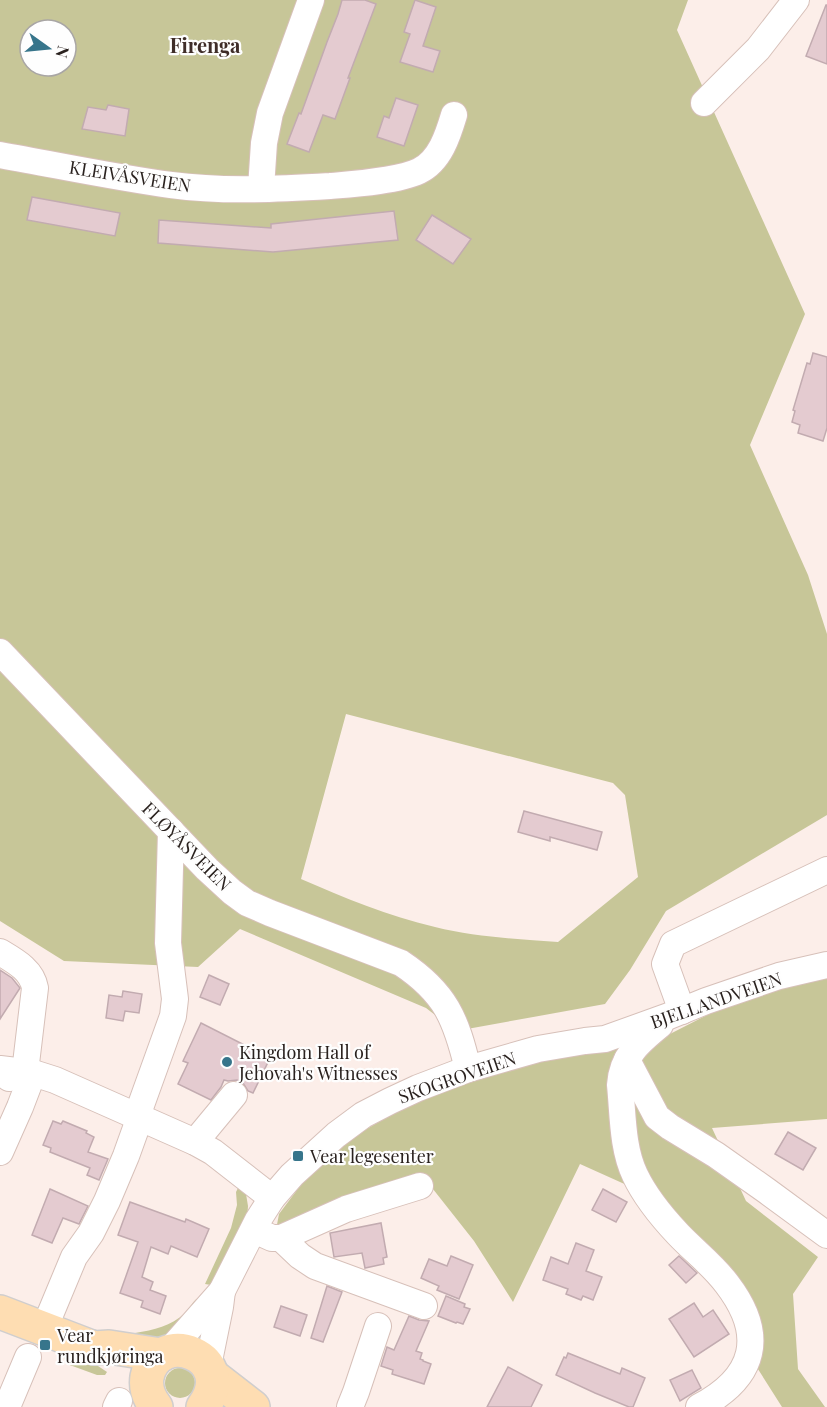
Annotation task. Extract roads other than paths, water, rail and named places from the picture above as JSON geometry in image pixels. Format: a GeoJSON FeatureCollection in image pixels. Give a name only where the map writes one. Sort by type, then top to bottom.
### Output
{"type":"FeatureCollection","features":[{"type":"Feature","properties":{"kind":"main road"},"geometry":{"type":"LineString","coordinates":[[0,1312],[94,1348],[140,1402]]}},
{"type":"Feature","properties":{"kind":"main road"},"geometry":{"type":"LineString","coordinates":[[94,1348],[109,1347],[165,1353],[180,1350],[191,1352],[201,1357],[210,1371],[253,1407]]}},
{"type":"Feature","properties":{"kind":"main road"},"geometry":{"type":"LineString","coordinates":[[140,1402],[148,1372],[153,1363],[165,1353]]}},
{"type":"Feature","properties":{"kind":"main road"},"geometry":{"type":"LineString","coordinates":[[203,1407],[210,1398],[213,1387],[210,1371]]}},
{"type":"Feature","properties":{"kind":"street"},"geometry":{"type":"LineString","coordinates":[[261,188],[264,143],[270,113],[311,0]]}},
{"type":"Feature","properties":{"kind":"street"},"geometry":{"type":"LineString","coordinates":[[704,103],[758,49],[796,0]]}},
{"type":"Feature","properties":{"kind":"street","name":"KLEIVÅSVEIEN"},"geometry":{"type":"LineString","coordinates":[[0,155],[172,185],[283,189],[344,185],[399,178],[420,171],[432,162],[444,143],[454,115]]}},
{"type":"Feature","properties":{"kind":"street","name":"FLØYÅSVEIEN"},"geometry":{"type":"LineString","coordinates":[[0,652],[207,869],[232,892],[247,903],[401,963],[418,974],[446,1005],[458,1032],[468,1069]]}},
{"type":"Feature","properties":{"kind":"street"},"geometry":{"type":"LineString","coordinates":[[44,1329],[74,1257],[91,1233],[126,1156],[173,1016],[175,999],[168,943],[171,831]]}},
{"type":"Feature","properties":{"kind":"street"},"geometry":{"type":"LineString","coordinates":[[699,1407],[723,1392],[746,1365],[750,1349],[748,1321],[726,1283],[678,1234],[635,1176],[625,1142],[620,1084],[623,1067],[640,1041],[675,1014],[665,964],[673,944],[827,870]]}},
{"type":"Feature","properties":{"kind":"street"},"geometry":{"type":"LineString","coordinates":[[0,952],[29,972],[36,988],[19,1072],[20,1107],[0,1152]]}},
{"type":"Feature","properties":{"kind":"street","name":"BJELLANDVEIEN"},"geometry":{"type":"LineString","coordinates":[[605,1039],[779,976],[827,965]]}},
{"type":"Feature","properties":{"kind":"street","name":"SKOGROVEIEN"},"geometry":{"type":"LineString","coordinates":[[165,1353],[222,1291],[272,1198],[292,1175],[336,1135],[363,1115],[418,1088],[468,1069],[538,1049],[605,1039]]}},
{"type":"Feature","properties":{"kind":"street"},"geometry":{"type":"LineString","coordinates":[[627,1060],[657,1117],[716,1155],[827,1235]]}},
{"type":"Feature","properties":{"kind":"street"},"geometry":{"type":"LineString","coordinates":[[0,1082],[19,1072],[55,1080],[195,1142],[213,1152],[272,1198]]}},
{"type":"Feature","properties":{"kind":"street"},"geometry":{"type":"LineString","coordinates":[[195,1142],[234,1095]]}},
{"type":"Feature","properties":{"kind":"street"},"geometry":{"type":"LineString","coordinates":[[254,1230],[272,1238],[281,1238],[346,1209],[420,1186]]}},
{"type":"Feature","properties":{"kind":"street"},"geometry":{"type":"LineString","coordinates":[[281,1238],[300,1256],[315,1266],[424,1306]]}},
{"type":"Feature","properties":{"kind":"street","name":"SKOGROVEIEN"},"geometry":{"type":"LineString","coordinates":[[210,1371],[222,1291]]}},
{"type":"Feature","properties":{"kind":"street"},"geometry":{"type":"LineString","coordinates":[[350,1407],[378,1326]]}},
{"type":"Feature","properties":{"kind":"street"},"geometry":{"type":"LineString","coordinates":[[7,1407],[28,1357]]}},
{"type":"Feature","properties":{"kind":"place","name":"Kingdom Hall of Jehovah's Witnesses"},"geometry":{"type":"Point","coordinates":[227,1062]}},
{"type":"Feature","properties":{"kind":"place","name":"Vear legesenter"},"geometry":{"type":"Point","coordinates":[298,1156]}},
{"type":"Feature","properties":{"kind":"place","name":"Vear rundkjøringa"},"geometry":{"type":"Point","coordinates":[45,1345]}},
{"type":"Feature","properties":{"kind":"district","name":"Firenga"},"geometry":{"type":"Point","coordinates":[205,44]}}]}
